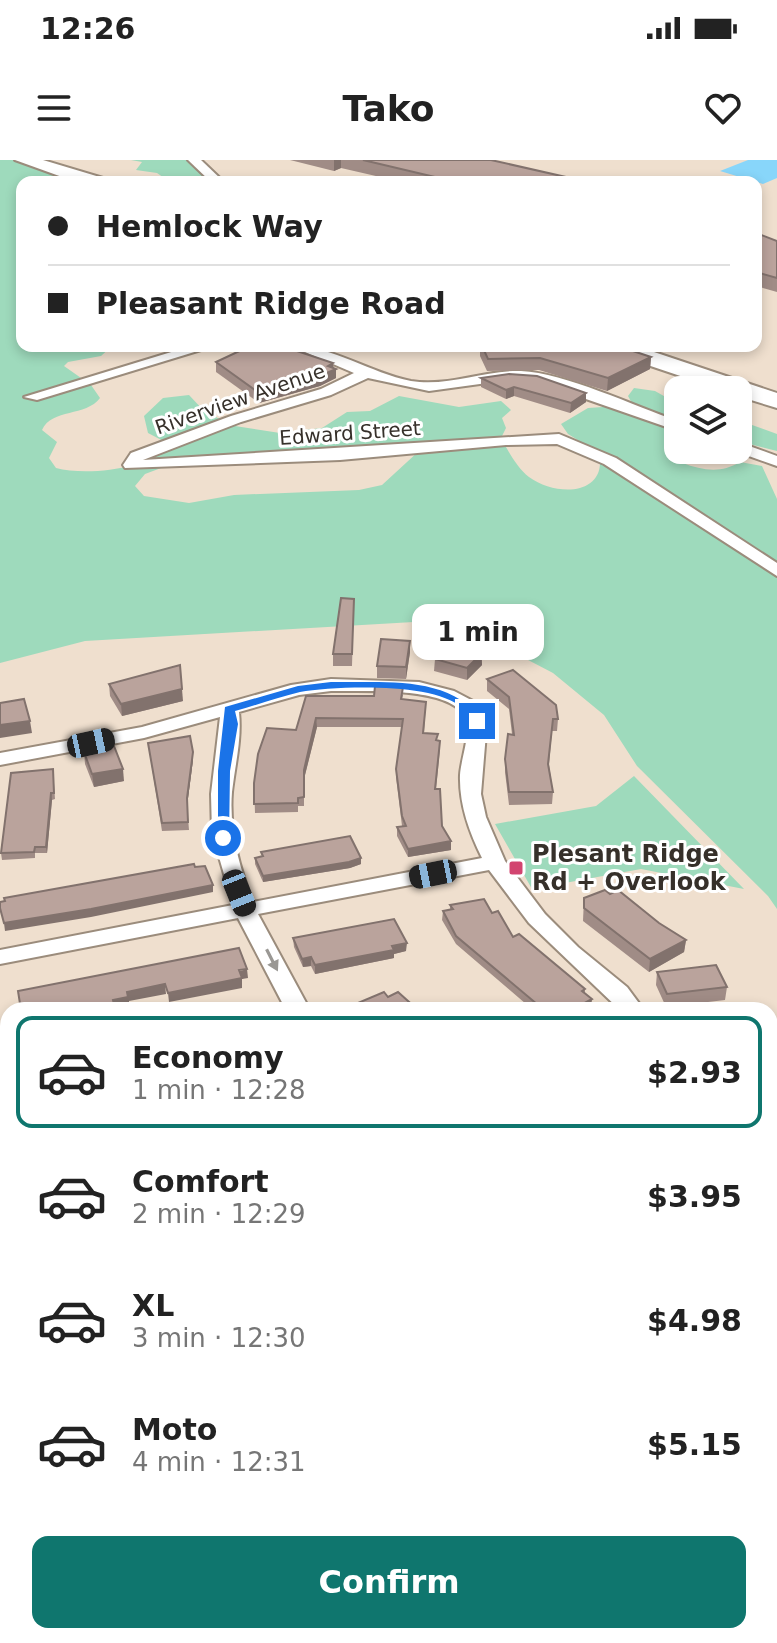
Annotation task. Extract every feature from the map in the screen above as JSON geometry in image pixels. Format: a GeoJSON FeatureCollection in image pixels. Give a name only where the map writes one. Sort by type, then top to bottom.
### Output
{"type":"FeatureCollection","features":[{"type":"Feature","properties":{"kind":"main road"},"geometry":{"type":"LineString","coordinates":[[24,160],[76,176]]}},
{"type":"Feature","properties":{"kind":"main road"},"geometry":{"type":"LineString","coordinates":[[632,352],[777,401]]}},
{"type":"Feature","properties":{"kind":"street"},"geometry":{"type":"LineString","coordinates":[[194,160],[211,176]]}},
{"type":"Feature","properties":{"kind":"street"},"geometry":{"type":"LineString","coordinates":[[32,397],[186,352]]}},
{"type":"Feature","properties":{"kind":"street"},"geometry":{"type":"LineString","coordinates":[[314,352],[414,386],[432,388],[518,373],[664,421]]}},
{"type":"Feature","properties":{"kind":"street"},"geometry":{"type":"LineString","coordinates":[[327,357],[337,352]]}},
{"type":"Feature","properties":{"kind":"street","name":"Riverview Avenue"},"geometry":{"type":"LineString","coordinates":[[136,467],[130,462],[137,456],[236,419],[326,392],[371,371]]}},
{"type":"Feature","properties":{"kind":"street","name":"Edward Street"},"geometry":{"type":"LineString","coordinates":[[136,467],[340,455],[506,440],[566,441],[610,461],[777,571]]}},
{"type":"Feature","properties":{"kind":"street"},"geometry":{"type":"LineString","coordinates":[[752,452],[777,461]]}},
{"type":"Feature","properties":{"kind":"street"},"geometry":{"type":"LineString","coordinates":[[0,759],[144,732],[298,689],[331,685],[419,688],[447,695],[466,705],[477,721],[470,791],[477,825],[495,862],[528,909],[572,954],[622,992],[628,1002]]}},
{"type":"Feature","properties":{"kind":"street"},"geometry":{"type":"LineString","coordinates":[[229,710],[232,724],[224,771],[223,838],[246,910],[294,1002]]}},
{"type":"Feature","properties":{"kind":"street"},"geometry":{"type":"LineString","coordinates":[[0,957],[495,862]]}},
{"type":"Feature","properties":{"kind":"green space"},"geometry":{"type":"Polygon","coordinates":[[[0,160],[17,160],[69,176],[16,176],[16,352],[105,352],[101,356],[68,362],[64,366],[91,385],[100,398],[86,408],[53,418],[42,430],[57,442],[49,458],[56,468],[84,471],[116,469],[160,453],[169,444],[148,433],[144,416],[163,398],[189,395],[205,412],[235,426],[280,433],[322,428],[347,412],[370,411],[399,396],[459,407],[501,401],[511,410],[502,418],[506,428],[501,438],[355,452],[177,462],[145,474],[135,486],[144,496],[189,503],[234,495],[359,490],[382,485],[419,451],[503,442],[529,477],[553,488],[578,489],[596,478],[600,467],[599,453],[568,434],[561,424],[588,408],[633,405],[628,396],[634,388],[655,391],[664,396],[664,464],[686,464],[711,470],[735,464],[762,466],[777,499],[777,909],[768,896],[637,766],[604,715],[553,673],[459,624],[431,621],[85,641],[0,663],[0,160]]]}},
{"type":"Feature","properties":{"kind":"green space"},"geometry":{"type":"Polygon","coordinates":[[[131,160],[190,160],[207,176],[161,176],[136,170],[142,162],[131,160]]]}},
{"type":"Feature","properties":{"kind":"green space"},"geometry":{"type":"Polygon","coordinates":[[[752,425],[777,434],[777,451],[752,445],[752,425]]]}},
{"type":"Feature","properties":{"kind":"green space"},"geometry":{"type":"Polygon","coordinates":[[[634,776],[744,889],[641,869],[532,889],[495,824],[596,806],[634,776]]]}},
{"type":"Feature","properties":{"kind":"water"},"geometry":{"type":"Polygon","coordinates":[[[748,160],[777,160],[777,178],[763,184],[762,176],[737,176],[720,171],[748,160]]]}},
{"type":"Feature","properties":{"kind":"building"},"geometry":{"type":"Polygon","coordinates":[[[363,160],[491,160],[562,176],[431,176],[363,160]]]}},
{"type":"Feature","properties":{"kind":"building"},"geometry":{"type":"Polygon","coordinates":[[[762,235],[777,241],[777,278],[762,274],[762,235]]]}},
{"type":"Feature","properties":{"kind":"building"},"geometry":{"type":"Polygon","coordinates":[[[237,352],[300,352],[333,363],[328,366],[336,369],[259,393],[216,362],[237,352]]]}},
{"type":"Feature","properties":{"kind":"building"},"geometry":{"type":"Polygon","coordinates":[[[485,352],[636,352],[651,357],[608,378],[540,358],[488,359],[485,352]]]}},
{"type":"Feature","properties":{"kind":"building"},"geometry":{"type":"Polygon","coordinates":[[[509,374],[537,376],[586,393],[571,403],[514,387],[506,390],[481,378],[509,374]]]}},
{"type":"Feature","properties":{"kind":"building"},"geometry":{"type":"Polygon","coordinates":[[[341,598],[354,599],[352,654],[333,654],[341,598]]]}},
{"type":"Feature","properties":{"kind":"building"},"geometry":{"type":"Polygon","coordinates":[[[381,639],[410,641],[406,667],[377,666],[381,639]]]}},
{"type":"Feature","properties":{"kind":"building"},"geometry":{"type":"Polygon","coordinates":[[[460,642],[481,647],[476,652],[482,653],[467,668],[435,659],[450,644],[456,646],[460,642]]]}},
{"type":"Feature","properties":{"kind":"building"},"geometry":{"type":"Polygon","coordinates":[[[180,665],[182,689],[121,704],[109,684],[180,665]]]}},
{"type":"Feature","properties":{"kind":"building"},"geometry":{"type":"Polygon","coordinates":[[[513,670],[556,705],[558,719],[553,719],[548,764],[553,792],[509,792],[505,759],[508,734],[514,735],[509,697],[487,679],[513,670]]]}},
{"type":"Feature","properties":{"kind":"building"},"geometry":{"type":"Polygon","coordinates":[[[375,686],[403,687],[401,699],[426,702],[423,733],[438,734],[436,740],[440,741],[435,789],[440,789],[442,826],[451,841],[408,849],[397,827],[406,826],[396,769],[403,719],[316,718],[304,770],[304,797],[298,798],[298,803],[254,804],[258,754],[267,728],[296,730],[306,696],[374,696],[375,686]]]}},
{"type":"Feature","properties":{"kind":"building"},"geometry":{"type":"Polygon","coordinates":[[[24,699],[30,721],[0,725],[0,703],[24,699]]]}},
{"type":"Feature","properties":{"kind":"building"},"geometry":{"type":"Polygon","coordinates":[[[190,736],[193,752],[187,798],[188,822],[162,823],[148,743],[190,736]]]}},
{"type":"Feature","properties":{"kind":"building"},"geometry":{"type":"Polygon","coordinates":[[[114,746],[123,769],[92,774],[84,752],[114,746]]]}},
{"type":"Feature","properties":{"kind":"building"},"geometry":{"type":"Polygon","coordinates":[[[53,769],[54,793],[51,793],[46,847],[35,847],[34,852],[1,853],[11,773],[53,769]]]}},
{"type":"Feature","properties":{"kind":"building"},"geometry":{"type":"Polygon","coordinates":[[[350,836],[361,858],[349,862],[263,876],[255,858],[263,856],[261,852],[350,836]]]}},
{"type":"Feature","properties":{"kind":"building"},"geometry":{"type":"Polygon","coordinates":[[[194,864],[195,867],[205,866],[213,885],[4,923],[0,902],[5,901],[4,898],[194,864]]]}},
{"type":"Feature","properties":{"kind":"building"},"geometry":{"type":"Polygon","coordinates":[[[605,890],[610,894],[618,890],[686,940],[650,959],[584,908],[584,898],[605,890]]]}},
{"type":"Feature","properties":{"kind":"building"},"geometry":{"type":"Polygon","coordinates":[[[484,899],[492,913],[498,911],[513,937],[519,934],[585,989],[582,991],[592,999],[587,1002],[534,1002],[456,936],[443,911],[453,909],[450,905],[484,899]]]}},
{"type":"Feature","properties":{"kind":"building"},"geometry":{"type":"Polygon","coordinates":[[[394,919],[407,943],[392,946],[394,950],[315,965],[311,957],[302,959],[293,938],[394,919]]]}},
{"type":"Feature","properties":{"kind":"building"},"geometry":{"type":"Polygon","coordinates":[[[239,948],[247,969],[239,970],[242,978],[168,993],[165,984],[127,992],[128,997],[114,1002],[20,1002],[18,991],[239,948]]]}},
{"type":"Feature","properties":{"kind":"building"},"geometry":{"type":"Polygon","coordinates":[[[716,965],[727,987],[667,994],[657,972],[716,965]]]}},
{"type":"Feature","properties":{"kind":"building"},"geometry":{"type":"Polygon","coordinates":[[[384,992],[388,997],[398,992],[409,1002],[360,1002],[384,992]]]}},
{"type":"Feature","properties":{"kind":"place","name":"Plesant Ridge Rd + Overlook"},"geometry":{"type":"Point","coordinates":[516,868]}},
{"type":"Feature","properties":{"kind":"route"},"geometry":{"type":"LineString","coordinates":[[223,838],[221,806],[232,724],[229,710],[298,689],[331,685],[419,688],[447,695],[466,705],[477,721]]}}]}
